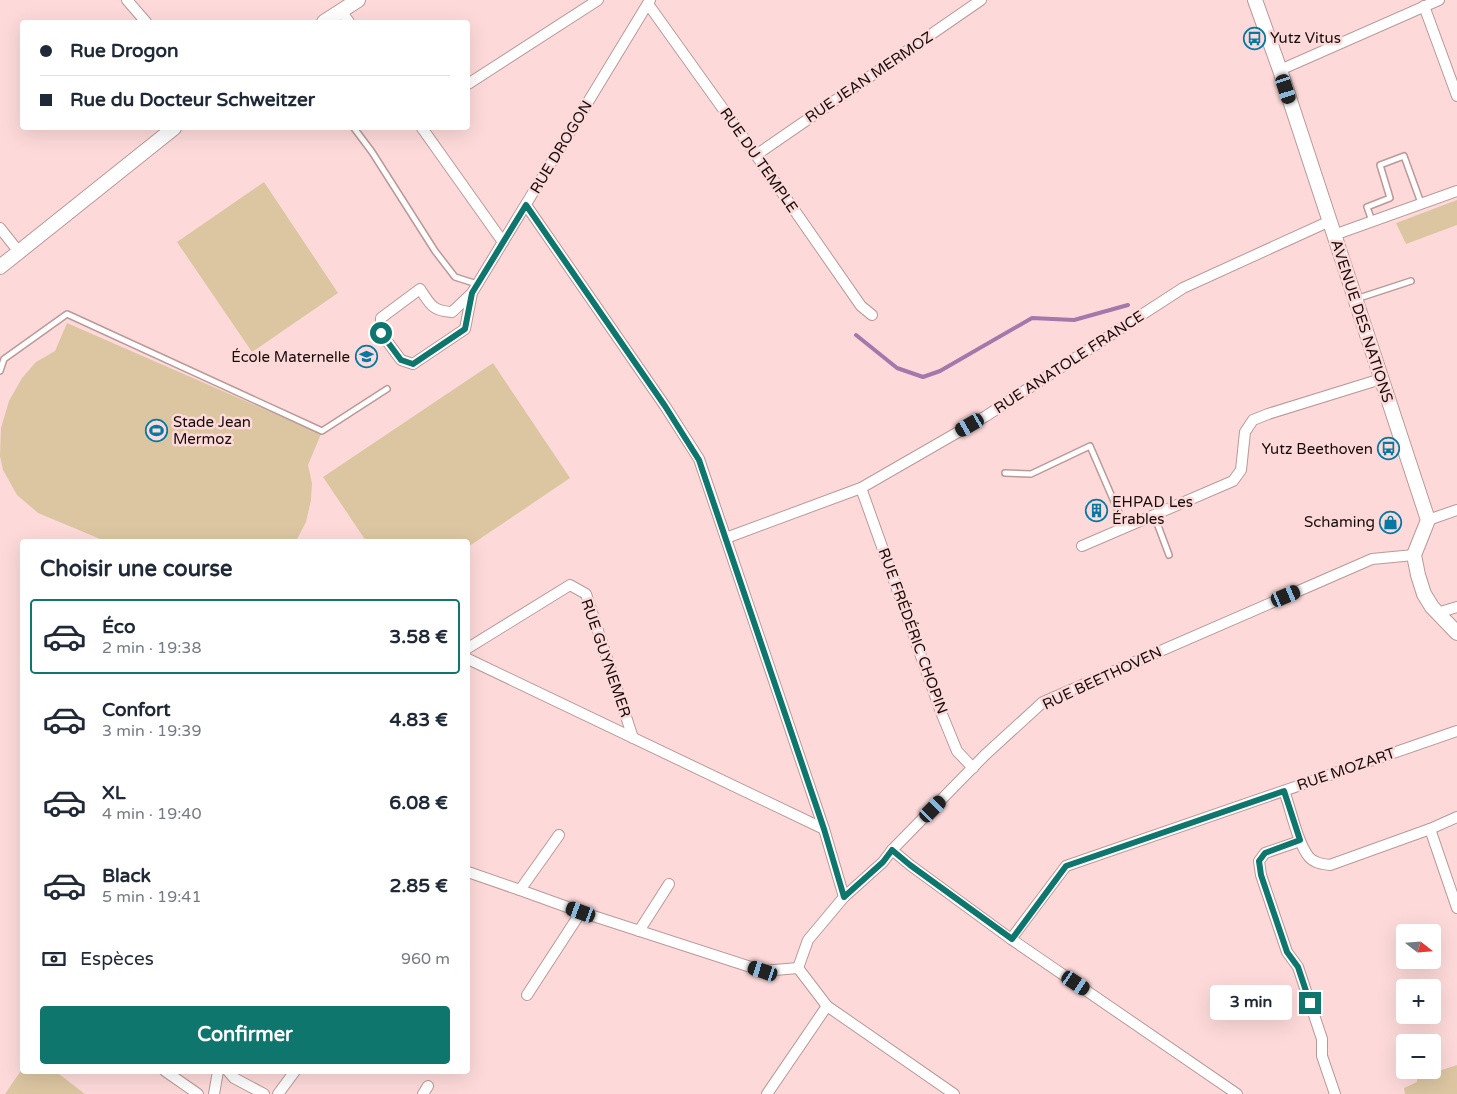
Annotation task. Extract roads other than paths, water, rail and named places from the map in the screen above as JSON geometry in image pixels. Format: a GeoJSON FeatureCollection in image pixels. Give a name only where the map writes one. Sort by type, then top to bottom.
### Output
{"type":"FeatureCollection","features":[{"type":"Feature","properties":{"kind":"main road"},"geometry":{"type":"LineString","coordinates":[[332,20],[345,17],[358,0]]}},
{"type":"Feature","properties":{"kind":"main road","name":"AVENUE DES NATIONS"},"geometry":{"type":"LineString","coordinates":[[1255,0],[1280,70],[1428,520]]}},
{"type":"Feature","properties":{"kind":"main road"},"geometry":{"type":"LineString","coordinates":[[0,267],[172,130]]}},
{"type":"Feature","properties":{"kind":"main road"},"geometry":{"type":"LineString","coordinates":[[1428,520],[1414,555],[1418,576],[1424,594],[1432,607],[1457,633]]}},
{"type":"Feature","properties":{"kind":"street"},"geometry":{"type":"LineString","coordinates":[[127,0],[144,20]]}},
{"type":"Feature","properties":{"kind":"street"},"geometry":{"type":"LineString","coordinates":[[470,83],[598,0]]}},
{"type":"Feature","properties":{"kind":"street","name":"RUE JEAN MERMOZ"},"geometry":{"type":"LineString","coordinates":[[756,155],[981,0]]}},
{"type":"Feature","properties":{"kind":"street"},"geometry":{"type":"LineString","coordinates":[[1280,70],[1439,0]]}},
{"type":"Feature","properties":{"kind":"street","name":"RUE DU TEMPLE"},"geometry":{"type":"LineString","coordinates":[[649,2],[861,306],[872,315]]}},
{"type":"Feature","properties":{"kind":"street","name":"RUE DROGON"},"geometry":{"type":"LineString","coordinates":[[474,289],[465,329],[413,364],[401,360],[381,333],[381,318],[420,289],[431,305],[440,312],[452,312],[474,289],[649,2]]}},
{"type":"Feature","properties":{"kind":"street"},"geometry":{"type":"LineString","coordinates":[[1424,6],[1457,96]]}},
{"type":"Feature","properties":{"kind":"street"},"geometry":{"type":"LineString","coordinates":[[423,130],[502,242]]}},
{"type":"Feature","properties":{"kind":"street"},"geometry":{"type":"LineString","coordinates":[[1334,235],[1457,191]]}},
{"type":"Feature","properties":{"kind":"street"},"geometry":{"type":"LineString","coordinates":[[526,205],[665,406],[699,460],[824,829],[844,897]]}},
{"type":"Feature","properties":{"kind":"street","name":"RUE ANATOLE FRANCE"},"geometry":{"type":"LineString","coordinates":[[726,538],[861,488],[986,416],[1183,288],[1330,221]]}},
{"type":"Feature","properties":{"kind":"street"},"geometry":{"type":"LineString","coordinates":[[0,228],[19,252]]}},
{"type":"Feature","properties":{"kind":"street"},"geometry":{"type":"LineString","coordinates":[[1082,546],[1233,481],[1241,470],[1245,432],[1253,420],[1381,379]]}},
{"type":"Feature","properties":{"kind":"street","name":"RUE FRÉDÉRIC CHOPIN"},"geometry":{"type":"LineString","coordinates":[[861,488],[957,751],[973,768]]}},
{"type":"Feature","properties":{"kind":"street"},"geometry":{"type":"LineString","coordinates":[[1428,520],[1457,510]]}},
{"type":"Feature","properties":{"kind":"street","name":"RUE BEETHOVEN"},"geometry":{"type":"LineString","coordinates":[[798,968],[808,940],[844,897],[883,862],[892,850],[985,756],[1043,702],[1372,559],[1414,555]]}},
{"type":"Feature","properties":{"kind":"street","name":"RUE GUYNEMER"},"geometry":{"type":"LineString","coordinates":[[470,647],[570,585],[586,594],[633,738]]}},
{"type":"Feature","properties":{"kind":"street"},"geometry":{"type":"LineString","coordinates":[[1437,613],[1457,606]]}},
{"type":"Feature","properties":{"kind":"street","name":"RUE GUYNEMER"},"geometry":{"type":"LineString","coordinates":[[470,660],[824,829]]}},
{"type":"Feature","properties":{"kind":"street","name":"RUE MOZART"},"geometry":{"type":"LineString","coordinates":[[1012,939],[1066,866],[1457,731]]}},
{"type":"Feature","properties":{"kind":"street"},"geometry":{"type":"LineString","coordinates":[[1284,791],[1300,840],[1309,858],[1318,863],[1330,865],[1430,829],[1457,817]]}},
{"type":"Feature","properties":{"kind":"street"},"geometry":{"type":"LineString","coordinates":[[1430,829],[1457,908]]}},
{"type":"Feature","properties":{"kind":"street"},"geometry":{"type":"LineString","coordinates":[[520,890],[559,835]]}},
{"type":"Feature","properties":{"kind":"street"},"geometry":{"type":"LineString","coordinates":[[1300,840],[1265,853],[1259,861],[1261,875],[1287,952],[1298,967],[1322,1039],[1322,1056],[1335,1094]]}},
{"type":"Feature","properties":{"kind":"street"},"geometry":{"type":"LineString","coordinates":[[892,850],[1012,939],[1238,1094]]}},
{"type":"Feature","properties":{"kind":"street"},"geometry":{"type":"LineString","coordinates":[[470,873],[581,912],[763,971],[798,968],[827,1006],[954,1094]]}},
{"type":"Feature","properties":{"kind":"street"},"geometry":{"type":"LineString","coordinates":[[639,931],[669,884]]}},
{"type":"Feature","properties":{"kind":"street"},"geometry":{"type":"LineString","coordinates":[[527,995],[581,912]]}},
{"type":"Feature","properties":{"kind":"street"},"geometry":{"type":"LineString","coordinates":[[767,1094],[827,1006]]}},
{"type":"Feature","properties":{"kind":"street"},"geometry":{"type":"LineString","coordinates":[[169,1074],[198,1094]]}},
{"type":"Feature","properties":{"kind":"street"},"geometry":{"type":"LineString","coordinates":[[214,1094],[217,1074]]}},
{"type":"Feature","properties":{"kind":"street"},"geometry":{"type":"LineString","coordinates":[[231,1074],[234,1078],[264,1094]]}},
{"type":"Feature","properties":{"kind":"street"},"geometry":{"type":"LineString","coordinates":[[278,1094],[293,1074]]}},
{"type":"Feature","properties":{"kind":"lane"},"geometry":{"type":"LineString","coordinates":[[356,130],[372,152],[435,251],[455,278],[474,289]]}},
{"type":"Feature","properties":{"kind":"lane"},"geometry":{"type":"LineString","coordinates":[[1372,221],[1367,207],[1390,198],[1380,165],[1404,156],[1421,204]]}},
{"type":"Feature","properties":{"kind":"lane"},"geometry":{"type":"LineString","coordinates":[[1355,299],[1412,281]]}},
{"type":"Feature","properties":{"kind":"lane"},"geometry":{"type":"LineString","coordinates":[[0,371],[4,359],[67,314],[322,431],[387,389]]}},
{"type":"Feature","properties":{"kind":"lane"},"geometry":{"type":"LineString","coordinates":[[1005,473],[1031,474],[1090,446],[1126,528]]}},
{"type":"Feature","properties":{"kind":"lane"},"geometry":{"type":"LineString","coordinates":[[1154,515],[1169,555]]}},
{"type":"Feature","properties":{"kind":"waterway"},"geometry":{"type":"LineString","coordinates":[[856,335],[897,368],[923,377],[940,371],[1032,318],[1074,320],[1128,305]]}},
{"type":"Feature","properties":{"kind":"place","name":"Yutz Vitus"},"geometry":{"type":"Point","coordinates":[1254,38]}},
{"type":"Feature","properties":{"kind":"place","name":"École Maternelle"},"geometry":{"type":"Point","coordinates":[366,357]}},
{"type":"Feature","properties":{"kind":"place","name":"Stade Jean Mermoz"},"geometry":{"type":"Point","coordinates":[157,431]}},
{"type":"Feature","properties":{"kind":"place","name":"Yutz Beethoven"},"geometry":{"type":"Point","coordinates":[1389,449]}},
{"type":"Feature","properties":{"kind":"place","name":"EHPAD Les Érables"},"geometry":{"type":"Point","coordinates":[1096,511]}},
{"type":"Feature","properties":{"kind":"place","name":"Schaming"},"geometry":{"type":"Point","coordinates":[1391,522]}}]}
